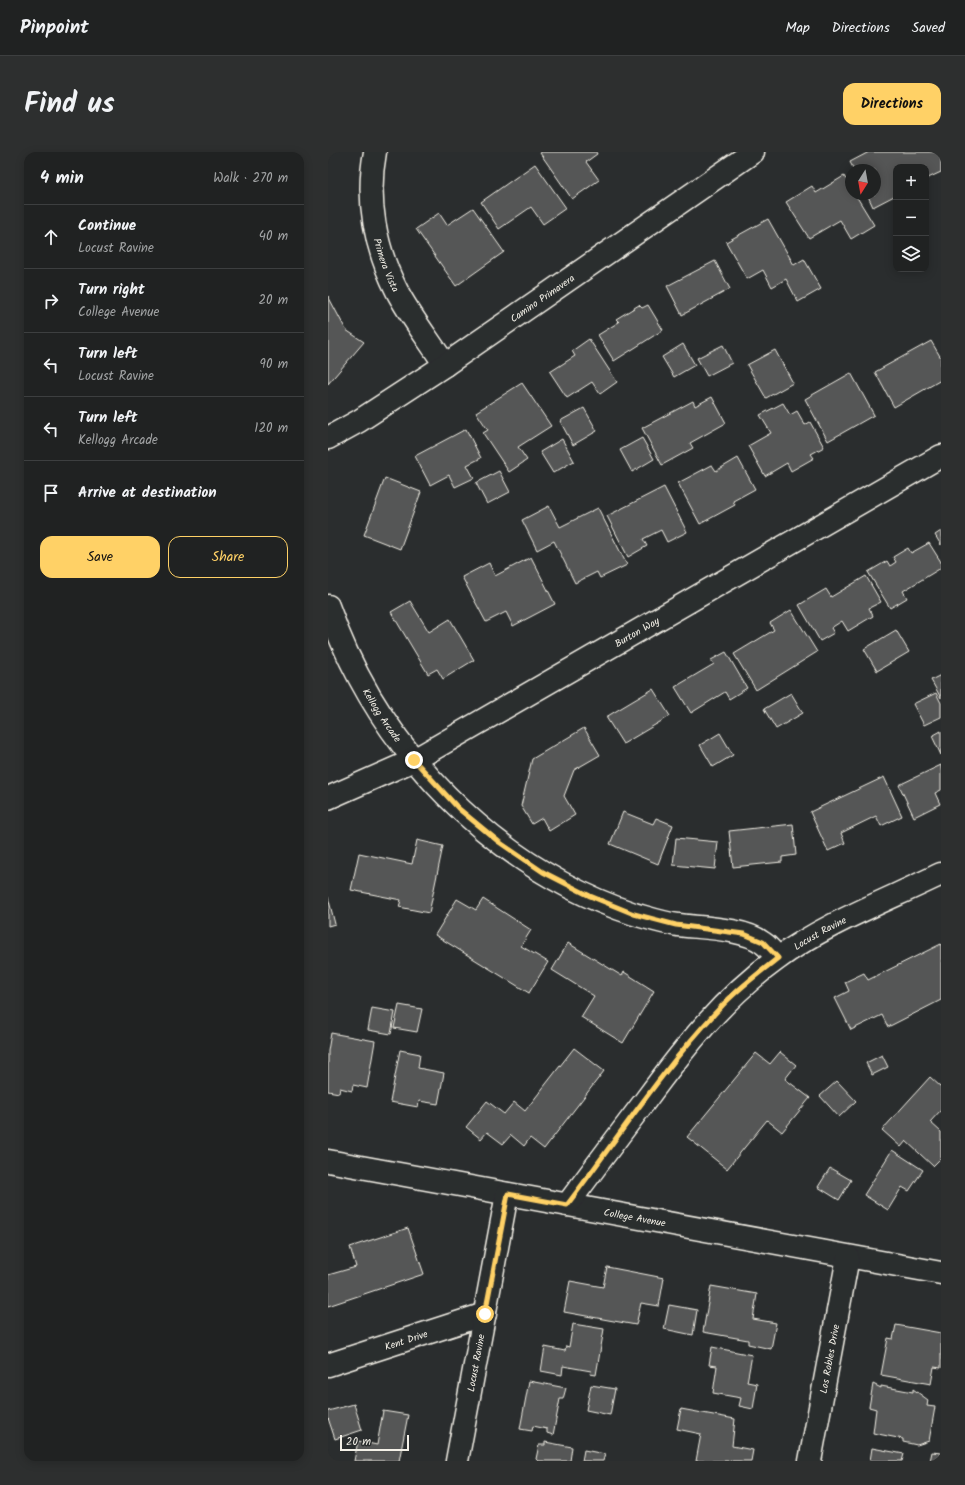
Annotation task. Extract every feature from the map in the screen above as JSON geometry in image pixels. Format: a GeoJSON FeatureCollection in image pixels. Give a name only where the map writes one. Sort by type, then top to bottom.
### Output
{"type":"FeatureCollection","features":[{"type":"Feature","properties":{"kind":"street","name":"Primera Vista"},"geometry":{"type":"LineString","coordinates":[[375,152],[371,194],[375,230],[384,262],[397,292],[445,365]]}},
{"type":"Feature","properties":{"kind":"street","name":"Camino Primavera"},"geometry":{"type":"LineString","coordinates":[[328,438],[359,421],[445,365],[753,152]]}},
{"type":"Feature","properties":{"kind":"street","name":"Burton Way"},"geometry":{"type":"LineString","coordinates":[[328,798],[414,760],[941,456]]}},
{"type":"Feature","properties":{"kind":"street","name":"Kellogg Arcade"},"geometry":{"type":"LineString","coordinates":[[328,606],[336,629],[358,677],[385,722],[414,760],[459,809],[499,842],[543,872],[590,896],[634,914],[676,925],[744,934],[763,942],[778,958]]}},
{"type":"Feature","properties":{"kind":"street","name":"Locust Ravine"},"geometry":{"type":"LineString","coordinates":[[567,1205],[683,1050],[720,1007],[743,986],[778,958],[815,935],[941,874]]}},
{"type":"Feature","properties":{"kind":"street","name":"College Avenue"},"geometry":{"type":"LineString","coordinates":[[328,1161],[941,1274]]}},
{"type":"Feature","properties":{"kind":"street","name":"Locust Ravine"},"geometry":{"type":"LineString","coordinates":[[457,1461],[508,1194]]}},
{"type":"Feature","properties":{"kind":"street","name":"Los Robles Drive"},"geometry":{"type":"LineString","coordinates":[[810,1461],[848,1256]]}},
{"type":"Feature","properties":{"kind":"street","name":"Kent Drive"},"geometry":{"type":"LineString","coordinates":[[328,1365],[485,1314]]}},
{"type":"Feature","properties":{"kind":"building"},"geometry":{"type":"Polygon","coordinates":[[[596,152],[597,154],[586,162],[599,180],[572,199],[540,153],[596,152]]]}},
{"type":"Feature","properties":{"kind":"building"},"geometry":{"type":"Polygon","coordinates":[[[869,152],[941,152],[941,172],[929,178],[929,164],[893,164],[893,197],[873,207],[870,200],[881,200],[881,164],[851,164],[850,162],[869,152]]]}},
{"type":"Feature","properties":{"kind":"building"},"geometry":{"type":"Polygon","coordinates":[[[535,164],[566,208],[543,224],[531,207],[499,229],[481,202],[535,164]]]}},
{"type":"Feature","properties":{"kind":"building"},"geometry":{"type":"Polygon","coordinates":[[[844,176],[845,200],[859,200],[874,225],[851,239],[840,220],[809,238],[786,202],[812,186],[816,193],[844,176]]]}},
{"type":"Feature","properties":{"kind":"building"},"geometry":{"type":"Polygon","coordinates":[[[473,208],[504,252],[456,286],[416,229],[439,213],[447,225],[473,208]]]}},
{"type":"Feature","properties":{"kind":"building"},"geometry":{"type":"Polygon","coordinates":[[[768,219],[794,265],[804,259],[821,289],[798,302],[786,279],[772,287],[763,270],[747,279],[726,242],[768,219]]]}},
{"type":"Feature","properties":{"kind":"building"},"geometry":{"type":"Polygon","coordinates":[[[715,261],[730,289],[682,315],[667,286],[715,261]]]}},
{"type":"Feature","properties":{"kind":"building"},"geometry":{"type":"Polygon","coordinates":[[[328,296],[346,330],[364,342],[328,384],[328,296]]]}},
{"type":"Feature","properties":{"kind":"building"},"geometry":{"type":"Polygon","coordinates":[[[639,305],[642,308],[648,305],[663,330],[614,361],[598,335],[619,322],[616,319],[639,305]]]}},
{"type":"Feature","properties":{"kind":"building"},"geometry":{"type":"Polygon","coordinates":[[[589,339],[617,382],[600,394],[592,382],[567,398],[550,372],[575,356],[572,351],[589,339]]]}},
{"type":"Feature","properties":{"kind":"building"},"geometry":{"type":"Polygon","coordinates":[[[931,341],[941,358],[941,380],[894,407],[875,372],[931,341]]]}},
{"type":"Feature","properties":{"kind":"building"},"geometry":{"type":"Polygon","coordinates":[[[683,344],[695,365],[674,377],[662,357],[683,344]]]}},
{"type":"Feature","properties":{"kind":"building"},"geometry":{"type":"Polygon","coordinates":[[[723,345],[732,363],[707,376],[697,358],[723,345]]]}},
{"type":"Feature","properties":{"kind":"building"},"geometry":{"type":"Polygon","coordinates":[[[775,350],[793,383],[766,398],[747,365],[775,350]]]}},
{"type":"Feature","properties":{"kind":"building"},"geometry":{"type":"Polygon","coordinates":[[[851,373],[874,415],[828,441],[805,399],[851,373]]]}},
{"type":"Feature","properties":{"kind":"building"},"geometry":{"type":"Polygon","coordinates":[[[522,383],[551,426],[518,447],[527,460],[509,472],[483,433],[488,430],[476,412],[522,383]]]}},
{"type":"Feature","properties":{"kind":"building"},"geometry":{"type":"Polygon","coordinates":[[[712,397],[726,423],[690,443],[693,448],[662,465],[642,428],[693,401],[695,406],[712,397]]]}},
{"type":"Feature","properties":{"kind":"building"},"geometry":{"type":"Polygon","coordinates":[[[783,403],[790,415],[797,411],[805,425],[810,422],[824,447],[811,454],[814,458],[791,471],[787,463],[765,476],[748,446],[771,433],[760,415],[783,403]]]}},
{"type":"Feature","properties":{"kind":"building"},"geometry":{"type":"Polygon","coordinates":[[[584,408],[597,431],[573,445],[560,421],[584,408]]]}},
{"type":"Feature","properties":{"kind":"building"},"geometry":{"type":"Polygon","coordinates":[[[466,429],[481,458],[467,465],[474,478],[455,487],[449,475],[430,485],[415,456],[466,429]]]}},
{"type":"Feature","properties":{"kind":"building"},"geometry":{"type":"Polygon","coordinates":[[[642,438],[654,459],[632,472],[620,450],[642,438]]]}},
{"type":"Feature","properties":{"kind":"building"},"geometry":{"type":"Polygon","coordinates":[[[562,439],[574,461],[553,473],[540,452],[562,439]]]}},
{"type":"Feature","properties":{"kind":"building"},"geometry":{"type":"Polygon","coordinates":[[[738,458],[755,489],[733,501],[735,505],[700,524],[678,483],[712,465],[716,471],[738,458]]]}},
{"type":"Feature","properties":{"kind":"building"},"geometry":{"type":"Polygon","coordinates":[[[499,471],[510,492],[487,504],[476,483],[499,471]]]}},
{"type":"Feature","properties":{"kind":"building"},"geometry":{"type":"Polygon","coordinates":[[[385,478],[421,492],[400,549],[364,535],[385,478]]]}},
{"type":"Feature","properties":{"kind":"building"},"geometry":{"type":"Polygon","coordinates":[[[664,487],[687,532],[667,542],[661,530],[643,539],[647,546],[628,557],[607,516],[664,487]]]}},
{"type":"Feature","properties":{"kind":"building"},"geometry":{"type":"Polygon","coordinates":[[[549,506],[560,527],[598,508],[627,565],[600,578],[597,572],[575,583],[554,541],[537,550],[522,520],[549,506]]]}},
{"type":"Feature","properties":{"kind":"building"},"geometry":{"type":"Polygon","coordinates":[[[941,531],[941,545],[935,535],[941,531]]]}},
{"type":"Feature","properties":{"kind":"building"},"geometry":{"type":"Polygon","coordinates":[[[929,543],[941,562],[941,568],[903,591],[907,598],[890,608],[868,572],[887,561],[890,566],[896,562],[893,557],[908,548],[911,553],[929,543]]]}},
{"type":"Feature","properties":{"kind":"building"},"geometry":{"type":"Polygon","coordinates":[[[531,557],[555,604],[513,626],[506,612],[486,622],[462,577],[489,563],[495,576],[531,557]]]}},
{"type":"Feature","properties":{"kind":"building"},"geometry":{"type":"Polygon","coordinates":[[[866,576],[881,602],[869,608],[873,616],[848,631],[842,621],[831,628],[834,633],[820,641],[799,605],[826,589],[831,597],[866,576]]]}},
{"type":"Feature","properties":{"kind":"building"},"geometry":{"type":"Polygon","coordinates":[[[410,601],[429,632],[450,619],[474,660],[443,679],[437,669],[428,674],[391,612],[410,601]]]}},
{"type":"Feature","properties":{"kind":"building"},"geometry":{"type":"Polygon","coordinates":[[[791,610],[817,652],[756,690],[734,654],[774,630],[770,623],[791,610]]]}},
{"type":"Feature","properties":{"kind":"building"},"geometry":{"type":"Polygon","coordinates":[[[896,630],[909,652],[877,671],[864,649],[896,630]]]}},
{"type":"Feature","properties":{"kind":"building"},"geometry":{"type":"Polygon","coordinates":[[[726,652],[747,688],[729,699],[725,692],[691,713],[675,687],[714,664],[711,660],[726,652]]]}},
{"type":"Feature","properties":{"kind":"building"},"geometry":{"type":"Polygon","coordinates":[[[941,675],[941,698],[931,680],[941,675]]]}},
{"type":"Feature","properties":{"kind":"building"},"geometry":{"type":"Polygon","coordinates":[[[653,689],[670,716],[623,744],[606,717],[653,689]]]}},
{"type":"Feature","properties":{"kind":"building"},"geometry":{"type":"Polygon","coordinates":[[[791,693],[803,713],[776,729],[764,709],[791,693]]]}},
{"type":"Feature","properties":{"kind":"building"},"geometry":{"type":"Polygon","coordinates":[[[936,693],[941,703],[941,717],[924,725],[913,704],[936,693]]]}},
{"type":"Feature","properties":{"kind":"building"},"geometry":{"type":"Polygon","coordinates":[[[584,728],[600,755],[574,770],[564,796],[575,815],[549,831],[542,818],[532,824],[521,806],[532,759],[584,728]]]}},
{"type":"Feature","properties":{"kind":"building"},"geometry":{"type":"Polygon","coordinates":[[[941,731],[941,755],[932,736],[941,731]]]}},
{"type":"Feature","properties":{"kind":"building"},"geometry":{"type":"Polygon","coordinates":[[[720,733],[733,755],[713,767],[700,745],[720,733]]]}},
{"type":"Feature","properties":{"kind":"building"},"geometry":{"type":"Polygon","coordinates":[[[941,765],[941,790],[935,793],[940,804],[914,817],[899,785],[941,765]]]}},
{"type":"Feature","properties":{"kind":"building"},"geometry":{"type":"Polygon","coordinates":[[[884,777],[902,816],[881,826],[876,816],[841,833],[845,843],[828,851],[810,812],[884,777]]]}},
{"type":"Feature","properties":{"kind":"building"},"geometry":{"type":"Polygon","coordinates":[[[623,812],[653,824],[656,818],[673,825],[658,864],[610,844],[623,812]]]}},
{"type":"Feature","properties":{"kind":"building"},"geometry":{"type":"Polygon","coordinates":[[[793,824],[796,855],[782,857],[782,862],[733,867],[729,831],[793,824]]]}},
{"type":"Feature","properties":{"kind":"building"},"geometry":{"type":"Polygon","coordinates":[[[676,838],[718,842],[715,869],[673,865],[676,838]]]}},
{"type":"Feature","properties":{"kind":"building"},"geometry":{"type":"Polygon","coordinates":[[[417,840],[443,846],[429,913],[399,907],[401,900],[351,890],[359,853],[412,864],[417,840]]]}},
{"type":"Feature","properties":{"kind":"building"},"geometry":{"type":"Polygon","coordinates":[[[328,897],[335,924],[328,926],[328,897]]]}},
{"type":"Feature","properties":{"kind":"building"},"geometry":{"type":"Polygon","coordinates":[[[457,899],[476,910],[483,899],[531,930],[521,946],[548,962],[529,993],[435,935],[457,899]]]}},
{"type":"Feature","properties":{"kind":"building"},"geometry":{"type":"Polygon","coordinates":[[[568,943],[622,976],[624,972],[654,991],[623,1043],[581,1017],[594,996],[552,970],[568,943]]]}},
{"type":"Feature","properties":{"kind":"building"},"geometry":{"type":"Polygon","coordinates":[[[941,944],[941,1000],[888,1027],[882,1015],[851,1030],[835,998],[849,991],[845,982],[864,973],[868,980],[941,944]]]}},
{"type":"Feature","properties":{"kind":"building"},"geometry":{"type":"Polygon","coordinates":[[[399,1005],[422,1009],[417,1032],[394,1028],[399,1005]]]}},
{"type":"Feature","properties":{"kind":"building"},"geometry":{"type":"Polygon","coordinates":[[[372,1008],[395,1012],[391,1034],[368,1030],[372,1008]]]}},
{"type":"Feature","properties":{"kind":"building"},"geometry":{"type":"Polygon","coordinates":[[[331,1033],[375,1041],[367,1088],[353,1085],[352,1091],[340,1088],[339,1093],[328,1091],[328,1051],[331,1033]]]}},
{"type":"Feature","properties":{"kind":"building"},"geometry":{"type":"Polygon","coordinates":[[[574,1048],[604,1071],[544,1149],[530,1138],[524,1146],[511,1135],[503,1144],[487,1132],[481,1139],[466,1127],[487,1101],[504,1114],[514,1102],[525,1111],[574,1048]]]}},
{"type":"Feature","properties":{"kind":"building"},"geometry":{"type":"Polygon","coordinates":[[[400,1050],[420,1054],[418,1068],[444,1073],[438,1104],[419,1101],[418,1107],[390,1102],[400,1050]]]}},
{"type":"Feature","properties":{"kind":"building"},"geometry":{"type":"Polygon","coordinates":[[[780,1052],[796,1065],[785,1079],[810,1098],[782,1132],[767,1120],[727,1169],[687,1137],[756,1053],[770,1064],[780,1052]]]}},
{"type":"Feature","properties":{"kind":"building"},"geometry":{"type":"Polygon","coordinates":[[[882,1055],[888,1067],[872,1075],[866,1063],[882,1055]]]}},
{"type":"Feature","properties":{"kind":"building"},"geometry":{"type":"Polygon","coordinates":[[[930,1077],[941,1087],[941,1110],[930,1122],[941,1132],[941,1158],[933,1166],[906,1141],[901,1147],[882,1130],[930,1077]]]}},
{"type":"Feature","properties":{"kind":"building"},"geometry":{"type":"Polygon","coordinates":[[[837,1081],[856,1101],[839,1117],[820,1096],[837,1081]]]}},
{"type":"Feature","properties":{"kind":"building"},"geometry":{"type":"Polygon","coordinates":[[[892,1150],[923,1170],[909,1191],[902,1187],[888,1210],[864,1195],[892,1150]]]}},
{"type":"Feature","properties":{"kind":"building"},"geometry":{"type":"Polygon","coordinates":[[[830,1168],[851,1180],[839,1200],[818,1187],[830,1168]]]}},
{"type":"Feature","properties":{"kind":"building"},"geometry":{"type":"Polygon","coordinates":[[[408,1228],[424,1274],[328,1306],[328,1275],[356,1267],[350,1247],[408,1228]]]}},
{"type":"Feature","properties":{"kind":"building"},"geometry":{"type":"Polygon","coordinates":[[[607,1267],[664,1278],[659,1306],[641,1303],[636,1325],[564,1312],[570,1281],[603,1287],[607,1267]]]}},
{"type":"Feature","properties":{"kind":"building"},"geometry":{"type":"Polygon","coordinates":[[[711,1286],[757,1294],[753,1319],[776,1323],[771,1349],[748,1344],[748,1340],[703,1332],[711,1286]]]}},
{"type":"Feature","properties":{"kind":"building"},"geometry":{"type":"Polygon","coordinates":[[[669,1305],[697,1310],[693,1335],[664,1329],[669,1305]]]}},
{"type":"Feature","properties":{"kind":"building"},"geometry":{"type":"Polygon","coordinates":[[[573,1324],[604,1329],[596,1375],[590,1374],[591,1371],[563,1366],[562,1375],[541,1371],[545,1347],[565,1351],[566,1346],[569,1347],[573,1324]]]}},
{"type":"Feature","properties":{"kind":"building"},"geometry":{"type":"Polygon","coordinates":[[[896,1325],[941,1333],[941,1368],[934,1367],[931,1384],[881,1375],[888,1338],[893,1339],[896,1325]]]}},
{"type":"Feature","properties":{"kind":"building"},"geometry":{"type":"Polygon","coordinates":[[[712,1347],[752,1355],[747,1382],[757,1384],[753,1409],[739,1406],[741,1398],[713,1393],[717,1366],[709,1365],[712,1347]]]}},
{"type":"Feature","properties":{"kind":"building"},"geometry":{"type":"Polygon","coordinates":[[[529,1381],[566,1388],[563,1399],[560,1399],[553,1435],[547,1433],[547,1429],[533,1426],[532,1431],[520,1429],[529,1381]]]}},
{"type":"Feature","properties":{"kind":"building"},"geometry":{"type":"Polygon","coordinates":[[[873,1384],[881,1388],[881,1386],[913,1392],[913,1389],[928,1400],[927,1406],[935,1407],[929,1441],[917,1445],[903,1442],[903,1439],[873,1433],[876,1409],[869,1407],[873,1384]]]}},
{"type":"Feature","properties":{"kind":"building"},"geometry":{"type":"Polygon","coordinates":[[[591,1385],[615,1389],[610,1415],[586,1410],[591,1385]]]}},
{"type":"Feature","properties":{"kind":"building"},"geometry":{"type":"Polygon","coordinates":[[[354,1404],[362,1430],[335,1439],[328,1418],[328,1411],[354,1404]]]}},
{"type":"Feature","properties":{"kind":"building"},"geometry":{"type":"Polygon","coordinates":[[[681,1409],[735,1419],[732,1446],[753,1450],[751,1461],[696,1461],[701,1434],[677,1429],[681,1409]]]}},
{"type":"Feature","properties":{"kind":"building"},"geometry":{"type":"Polygon","coordinates":[[[383,1411],[408,1415],[399,1461],[354,1461],[358,1441],[377,1445],[383,1411]]]}},
{"type":"Feature","properties":{"kind":"building"},"geometry":{"type":"Polygon","coordinates":[[[545,1442],[572,1447],[570,1461],[538,1461],[536,1459],[539,1445],[545,1445],[545,1442]]]}},
{"type":"Feature","properties":{"kind":"building"},"geometry":{"type":"Polygon","coordinates":[[[872,1448],[904,1454],[902,1461],[870,1461],[872,1448]]]}},
{"type":"Feature","properties":{"kind":"building"},"geometry":{"type":"Polygon","coordinates":[[[584,1450],[605,1454],[603,1461],[582,1461],[584,1450]]]}},
{"type":"Feature","properties":{"kind":"building"},"geometry":{"type":"Polygon","coordinates":[[[932,1452],[941,1453],[941,1461],[930,1461],[932,1452]]]}},
{"type":"Feature","properties":{"kind":"route"},"geometry":{"type":"LineString","coordinates":[[414,760],[459,809],[499,842],[543,872],[590,896],[634,914],[676,925],[744,934],[763,942],[778,958],[720,1007],[683,1050],[567,1205],[508,1194],[485,1314]]}}]}
